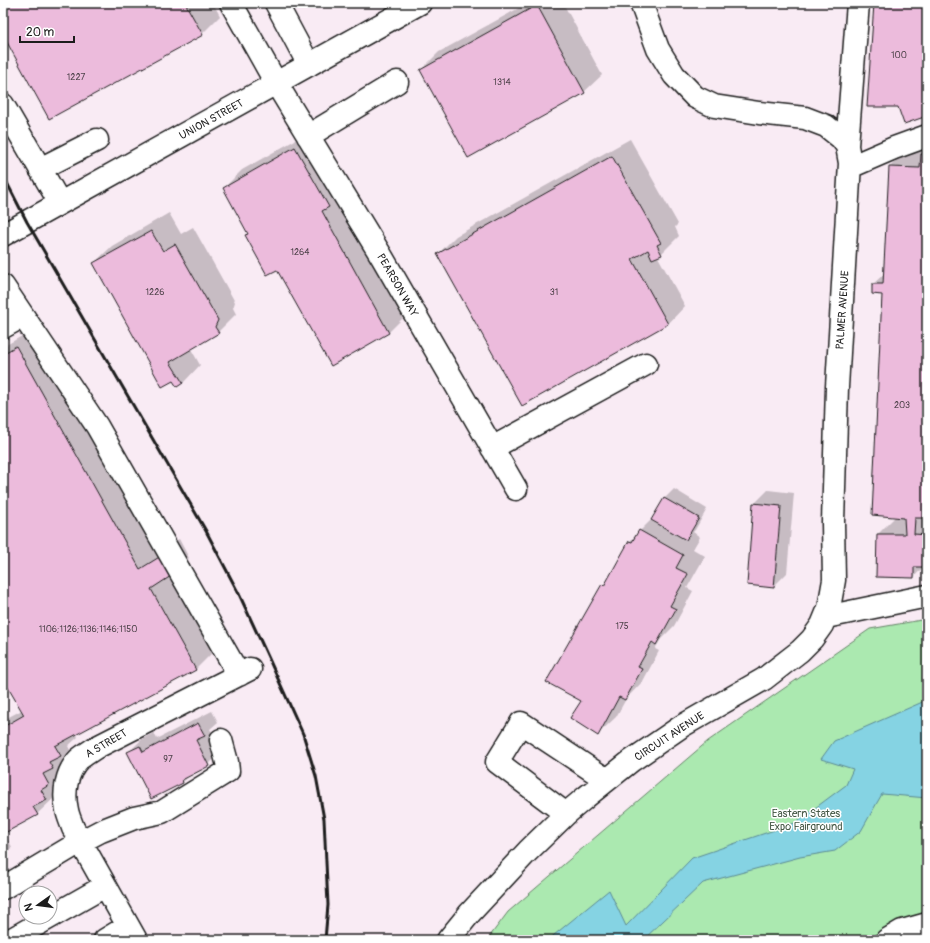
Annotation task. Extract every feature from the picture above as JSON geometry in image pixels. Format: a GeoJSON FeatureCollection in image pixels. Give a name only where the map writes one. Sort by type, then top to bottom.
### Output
{"type":"FeatureCollection","features":[{"type":"Feature","properties":{"kind":"street","name":"PEARSON WAY"},"geometry":{"type":"LineString","coordinates":[[231,3],[276,83],[382,257],[516,489]]}},
{"type":"Feature","properties":{"kind":"street"},"geometry":{"type":"LineString","coordinates":[[276,3],[309,64]]}},
{"type":"Feature","properties":{"kind":"street","name":"UNION STREET"},"geometry":{"type":"LineString","coordinates":[[3,235],[420,3]]}},
{"type":"Feature","properties":{"kind":"street"},"geometry":{"type":"LineString","coordinates":[[641,3],[658,49],[674,75],[695,97],[714,106],[805,118],[826,126],[842,138],[848,157],[894,148],[927,136]]}},
{"type":"Feature","properties":{"kind":"street","name":"PALMER AVENUE"},"geometry":{"type":"LineString","coordinates":[[826,617],[834,580],[833,522],[837,387],[848,157],[858,3]]}},
{"type":"Feature","properties":{"kind":"street"},"geometry":{"type":"LineString","coordinates":[[308,136],[397,82]]}},
{"type":"Feature","properties":{"kind":"street"},"geometry":{"type":"LineString","coordinates":[[3,105],[60,203]]}},
{"type":"Feature","properties":{"kind":"street"},"geometry":{"type":"LineString","coordinates":[[40,168],[97,140]]}},
{"type":"Feature","properties":{"kind":"street"},"geometry":{"type":"LineString","coordinates":[[3,286],[23,316],[3,327]]}},
{"type":"Feature","properties":{"kind":"street","name":"A STREET"},"geometry":{"type":"LineString","coordinates":[[23,316],[97,426],[244,672],[86,754],[74,766],[67,781],[65,799],[68,815],[73,828],[132,933]]}},
{"type":"Feature","properties":{"kind":"street"},"geometry":{"type":"LineString","coordinates":[[492,448],[646,364]]}},
{"type":"Feature","properties":{"kind":"street"},"geometry":{"type":"LineString","coordinates":[[826,617],[927,596]]}},
{"type":"Feature","properties":{"kind":"street","name":"CIRCUIT AVENUE"},"geometry":{"type":"LineString","coordinates":[[448,940],[470,913],[510,870],[566,814],[631,761],[682,726],[764,679],[806,645],[817,633],[826,617]]}},
{"type":"Feature","properties":{"kind":"street"},"geometry":{"type":"LineString","coordinates":[[566,814],[497,762],[521,723],[607,780]]}},
{"type":"Feature","properties":{"kind":"street"},"geometry":{"type":"LineString","coordinates":[[3,888],[101,831],[134,818],[162,812],[228,771],[221,740]]}},
{"type":"Feature","properties":{"kind":"street"},"geometry":{"type":"LineString","coordinates":[[10,940],[105,886]]}},
{"type":"Feature","properties":{"kind":"street"},"geometry":{"type":"LineString","coordinates":[[887,940],[902,931],[927,924]]}},
{"type":"Feature","properties":{"kind":"street"},"geometry":{"type":"LineString","coordinates":[[105,940],[132,933]]}},
{"type":"Feature","properties":{"kind":"green space","name":"Eastern States Expo Fairground"},"geometry":{"type":"Polygon","coordinates":[[[927,619],[927,940],[487,940],[508,912],[708,741],[870,629],[927,619]]]}},
{"type":"Feature","properties":{"kind":"water"},"geometry":{"type":"Polygon","coordinates":[[[927,700],[927,798],[882,794],[861,831],[835,851],[800,857],[703,883],[643,940],[548,940],[609,890],[626,926],[692,858],[795,823],[846,785],[853,769],[821,759],[834,741],[927,700]]]}},
{"type":"Feature","properties":{"kind":"building"},"geometry":{"type":"Polygon","coordinates":[[[3,3],[185,3],[203,35],[49,119],[3,35],[3,3]]]}},
{"type":"Feature","properties":{"kind":"building"},"geometry":{"type":"Polygon","coordinates":[[[874,3],[927,3],[927,116],[904,124],[898,107],[867,107],[874,3]]]}},
{"type":"Feature","properties":{"kind":"building"},"geometry":{"type":"Polygon","coordinates":[[[537,5],[585,93],[468,158],[420,70],[537,5]]]}},
{"type":"Feature","properties":{"kind":"building"},"geometry":{"type":"Polygon","coordinates":[[[295,147],[329,207],[322,211],[389,333],[331,366],[277,270],[267,275],[245,235],[248,234],[223,188],[295,147]]]}},
{"type":"Feature","properties":{"kind":"building"},"geometry":{"type":"Polygon","coordinates":[[[921,154],[927,155],[927,515],[925,515],[925,518],[915,518],[914,534],[927,535],[927,567],[914,567],[914,578],[876,577],[877,534],[905,534],[904,518],[872,515],[882,295],[872,294],[872,284],[883,284],[889,167],[920,168],[921,154]]]}},
{"type":"Feature","properties":{"kind":"building"},"geometry":{"type":"Polygon","coordinates":[[[612,156],[661,243],[657,245],[662,255],[652,259],[648,250],[632,259],[668,324],[522,406],[437,254],[612,156]]]}},
{"type":"Feature","properties":{"kind":"building"},"geometry":{"type":"Polygon","coordinates":[[[151,231],[163,251],[175,244],[218,320],[215,327],[219,333],[170,362],[183,383],[177,387],[173,381],[162,387],[93,263],[151,231]]]}},
{"type":"Feature","properties":{"kind":"building"},"geometry":{"type":"Polygon","coordinates":[[[16,346],[140,569],[161,556],[171,576],[151,589],[196,670],[55,746],[61,756],[49,762],[53,769],[43,774],[49,785],[41,790],[47,800],[33,807],[38,815],[3,834],[3,727],[24,715],[3,679],[3,354],[16,346]]]}},
{"type":"Feature","properties":{"kind":"building"},"geometry":{"type":"Polygon","coordinates":[[[664,498],[699,518],[686,540],[651,520],[664,498]]]}},
{"type":"Feature","properties":{"kind":"building"},"geometry":{"type":"Polygon","coordinates":[[[753,503],[781,506],[774,588],[747,585],[753,503]]]}},
{"type":"Feature","properties":{"kind":"building"},"geometry":{"type":"Polygon","coordinates":[[[639,530],[683,555],[676,568],[688,574],[670,606],[676,609],[656,645],[652,642],[638,667],[642,669],[625,700],[619,697],[598,736],[570,718],[581,701],[546,682],[602,584],[604,586],[629,541],[632,542],[639,530]]]}},
{"type":"Feature","properties":{"kind":"building"},"geometry":{"type":"Polygon","coordinates":[[[198,723],[205,736],[196,740],[209,766],[182,780],[183,783],[151,799],[127,752],[140,746],[143,752],[198,723]]]}},
{"type":"Feature","properties":{"kind":"railway"},"geometry":{"type":"LineString","coordinates":[[3,175],[27,222],[206,531],[239,594],[303,734],[316,776],[324,819],[328,905],[325,940]]}}]}
